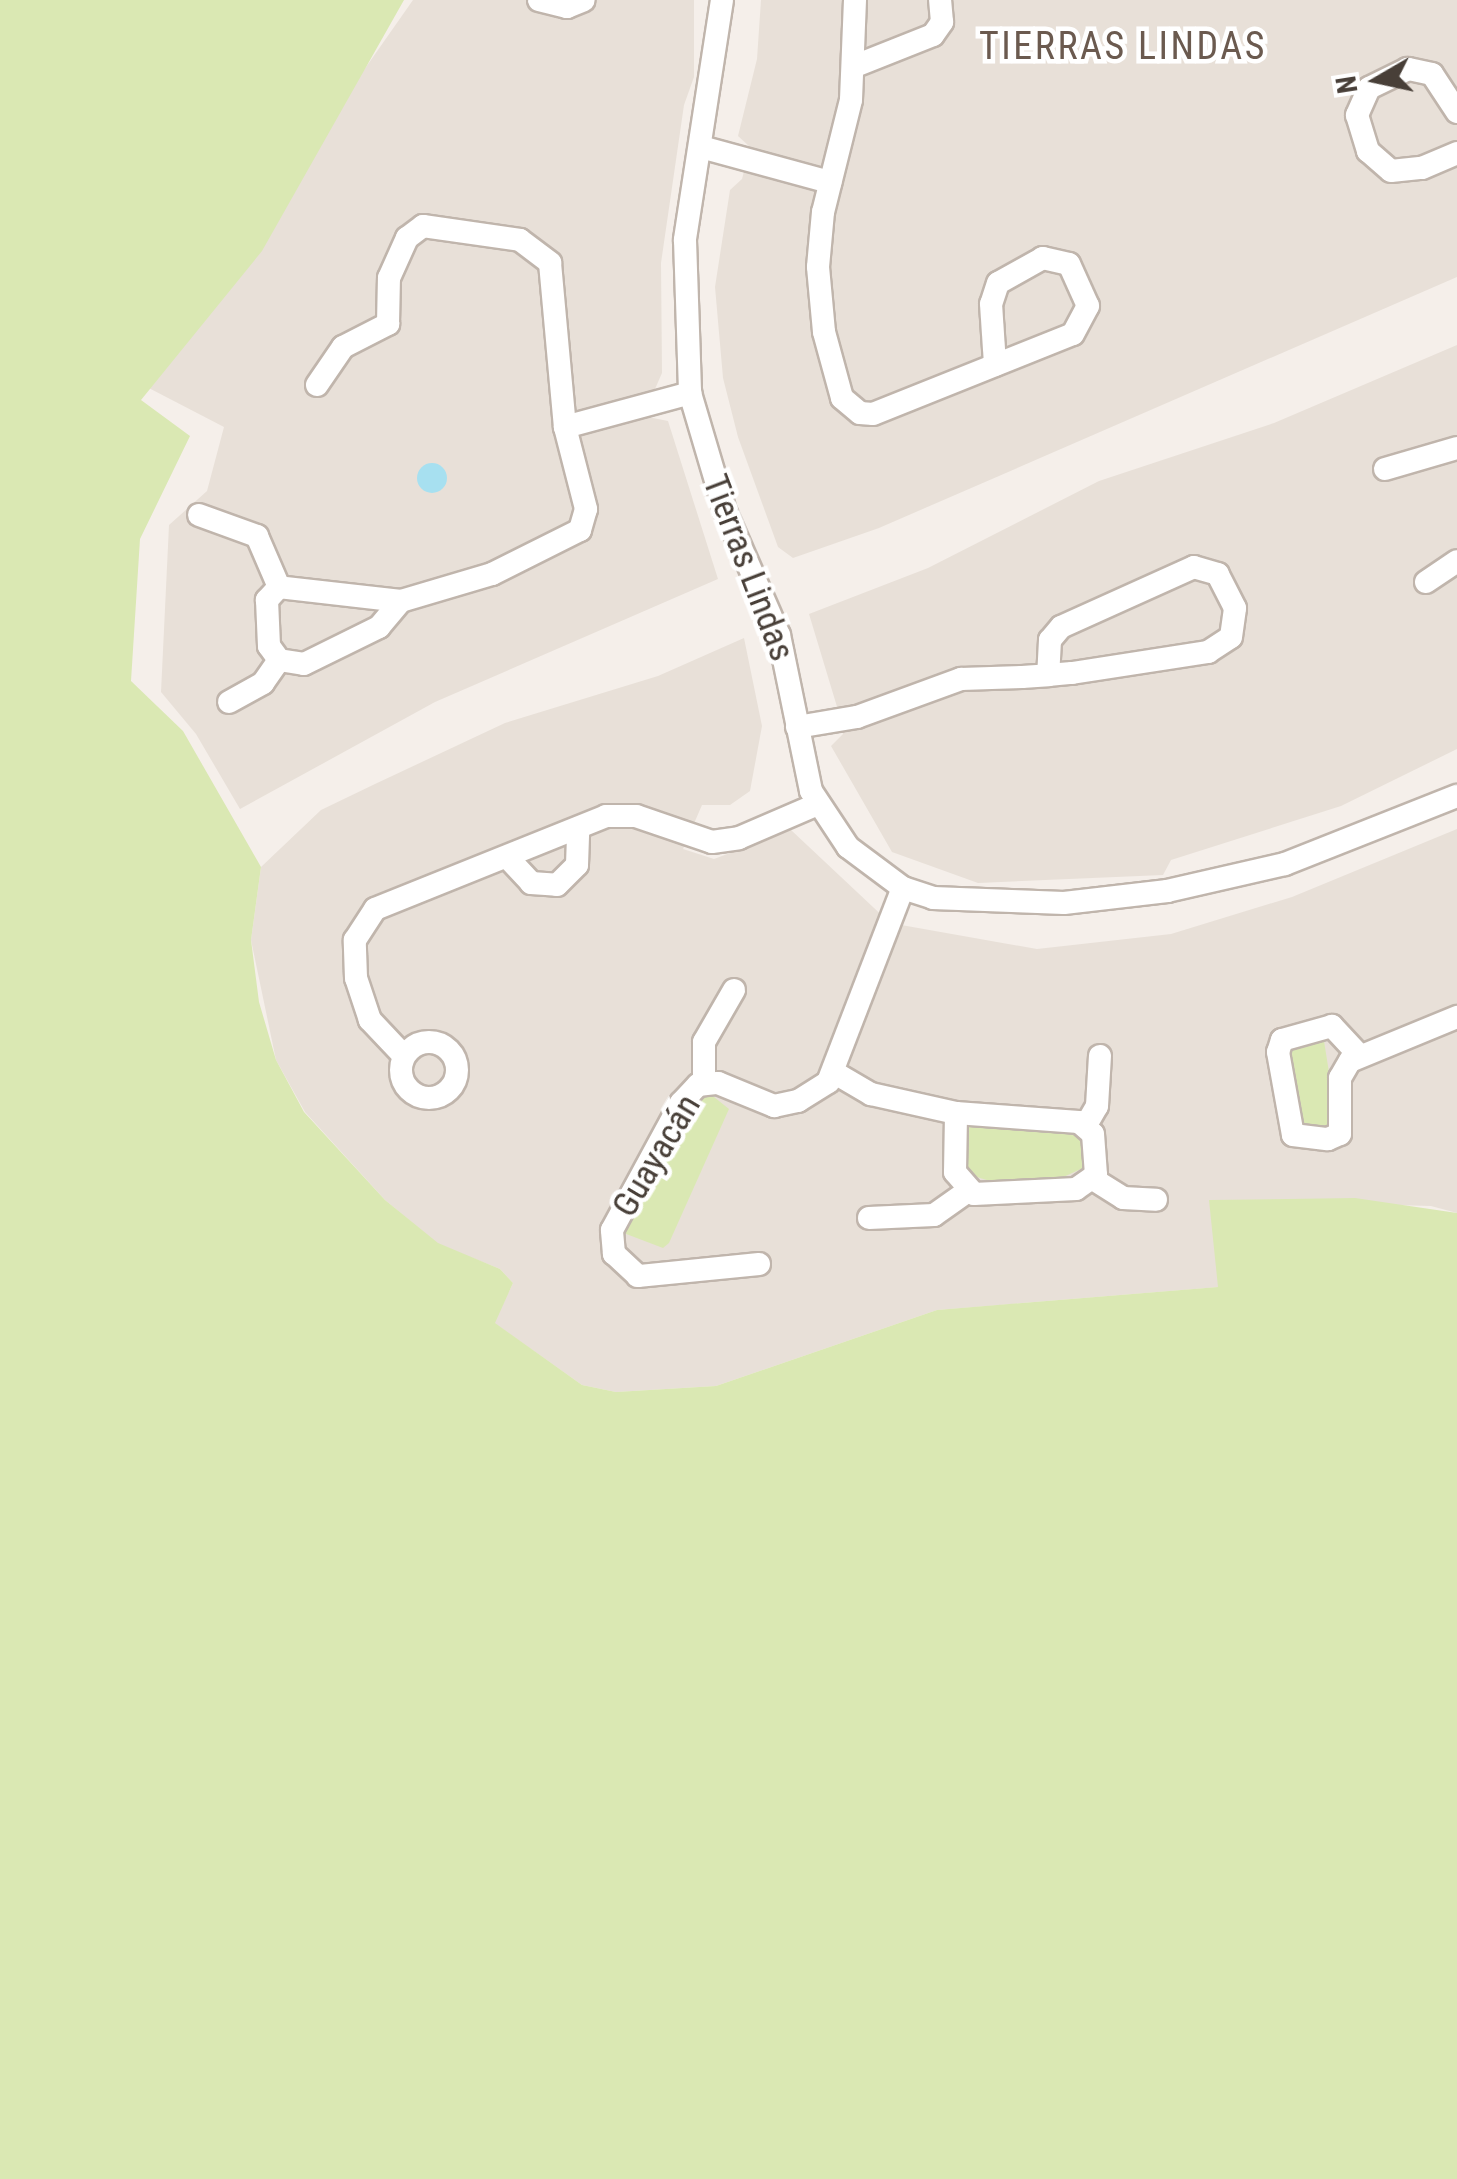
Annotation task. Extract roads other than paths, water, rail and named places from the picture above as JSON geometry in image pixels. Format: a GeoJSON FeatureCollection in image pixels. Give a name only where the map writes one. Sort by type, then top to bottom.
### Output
{"type":"FeatureCollection","features":[{"type":"Feature","properties":{"kind":"street"},"geometry":{"type":"LineString","coordinates":[[539,0],[567,7],[584,0]]}},
{"type":"Feature","properties":{"kind":"street","name":"Tierras Lindas"},"geometry":{"type":"LineString","coordinates":[[722,0],[682,279],[690,393],[715,483],[779,635],[797,727],[818,804],[856,854],[903,888],[997,905],[1166,890],[1319,854],[1457,796]]}},
{"type":"Feature","properties":{"kind":"street"},"geometry":{"type":"LineString","coordinates":[[856,0],[855,66],[830,182],[818,294],[835,377],[848,406],[872,414],[994,365],[1083,325],[1085,293],[1070,264],[1043,258],[998,283],[991,304],[994,365]]}},
{"type":"Feature","properties":{"kind":"street"},"geometry":{"type":"LineString","coordinates":[[855,66],[933,35],[942,22],[940,0]]}},
{"type":"Feature","properties":{"kind":"street"},"geometry":{"type":"LineString","coordinates":[[1457,112],[1439,81],[1416,68],[1369,88],[1356,115],[1368,151],[1390,171],[1408,172],[1457,153]]}},
{"type":"Feature","properties":{"kind":"street"},"geometry":{"type":"LineString","coordinates":[[701,147],[830,182]]}},
{"type":"Feature","properties":{"kind":"street"},"geometry":{"type":"LineString","coordinates":[[279,587],[402,601],[492,574],[576,536],[586,509],[565,427],[550,263],[520,240],[442,224],[423,226],[407,238],[389,278],[388,324],[343,347],[317,386]]}},
{"type":"Feature","properties":{"kind":"street"},"geometry":{"type":"LineString","coordinates":[[565,427],[690,393]]}},
{"type":"Feature","properties":{"kind":"street"},"geometry":{"type":"LineString","coordinates":[[1385,469],[1457,448]]}},
{"type":"Feature","properties":{"kind":"street"},"geometry":{"type":"LineString","coordinates":[[199,515],[258,536],[279,587]]}},
{"type":"Feature","properties":{"kind":"street"},"geometry":{"type":"LineString","coordinates":[[1426,582],[1457,561]]}},
{"type":"Feature","properties":{"kind":"street"},"geometry":{"type":"LineString","coordinates":[[797,727],[858,717],[961,679],[1048,676],[1216,649],[1234,630],[1235,608],[1218,574],[1194,568],[1062,627],[1050,640],[1048,676]]}},
{"type":"Feature","properties":{"kind":"street"},"geometry":{"type":"LineString","coordinates":[[279,587],[266,608],[269,646],[280,660],[304,664],[379,628],[402,601]]}},
{"type":"Feature","properties":{"kind":"street"},"geometry":{"type":"LineString","coordinates":[[229,702],[264,683],[280,660]]}},
{"type":"Feature","properties":{"kind":"street"},"geometry":{"type":"LineString","coordinates":[[404,1056],[378,1032],[360,992],[353,957],[360,926],[382,906],[578,828],[626,815],[686,838],[725,841],[818,804]]}},
{"type":"Feature","properties":{"kind":"street"},"geometry":{"type":"LineString","coordinates":[[508,858],[531,883],[558,885],[577,865],[578,828]]}},
{"type":"Feature","properties":{"kind":"street"},"geometry":{"type":"LineString","coordinates":[[903,888],[835,1073],[870,1094],[956,1113],[1086,1125]]}},
{"type":"Feature","properties":{"kind":"street","name":"Guayacán"},"geometry":{"type":"LineString","coordinates":[[704,1083],[704,1042],[734,990]]}},
{"type":"Feature","properties":{"kind":"street"},"geometry":{"type":"LineString","coordinates":[[1358,1055],[1332,1026],[1282,1040],[1278,1052],[1293,1135],[1328,1140],[1340,1134],[1341,1073],[1358,1055],[1457,1017]]}},
{"type":"Feature","properties":{"kind":"street"},"geometry":{"type":"LineString","coordinates":[[1086,1125],[1097,1106],[1100,1056]]}},
{"type":"Feature","properties":{"kind":"street","name":"Guayacán"},"geometry":{"type":"LineString","coordinates":[[704,1083],[774,1106],[810,1095],[835,1073]]}},
{"type":"Feature","properties":{"kind":"street","name":"Guayacán"},"geometry":{"type":"LineString","coordinates":[[704,1083],[681,1102],[615,1223],[614,1254],[624,1268],[645,1277],[760,1264]]}},
{"type":"Feature","properties":{"kind":"street"},"geometry":{"type":"LineString","coordinates":[[956,1113],[955,1172],[968,1191]]}},
{"type":"Feature","properties":{"kind":"street"},"geometry":{"type":"LineString","coordinates":[[1086,1125],[1097,1153],[1094,1179]]}},
{"type":"Feature","properties":{"kind":"street"},"geometry":{"type":"LineString","coordinates":[[870,1218],[934,1215],[968,1191],[1076,1189],[1094,1179]]}},
{"type":"Feature","properties":{"kind":"street"},"geometry":{"type":"LineString","coordinates":[[1094,1179],[1124,1198],[1156,1200]]}},
{"type":"Feature","properties":{"kind":"water"},"geometry":{"type":"Polygon","coordinates":[[[432,463],[446,472],[447,478],[438,492],[432,493],[418,484],[417,478],[426,464],[432,463]]]}},
{"type":"Feature","properties":{"kind":"district","name":"TIERRAS LINDAS"},"geometry":{"type":"Point","coordinates":[1123,47]}}]}
